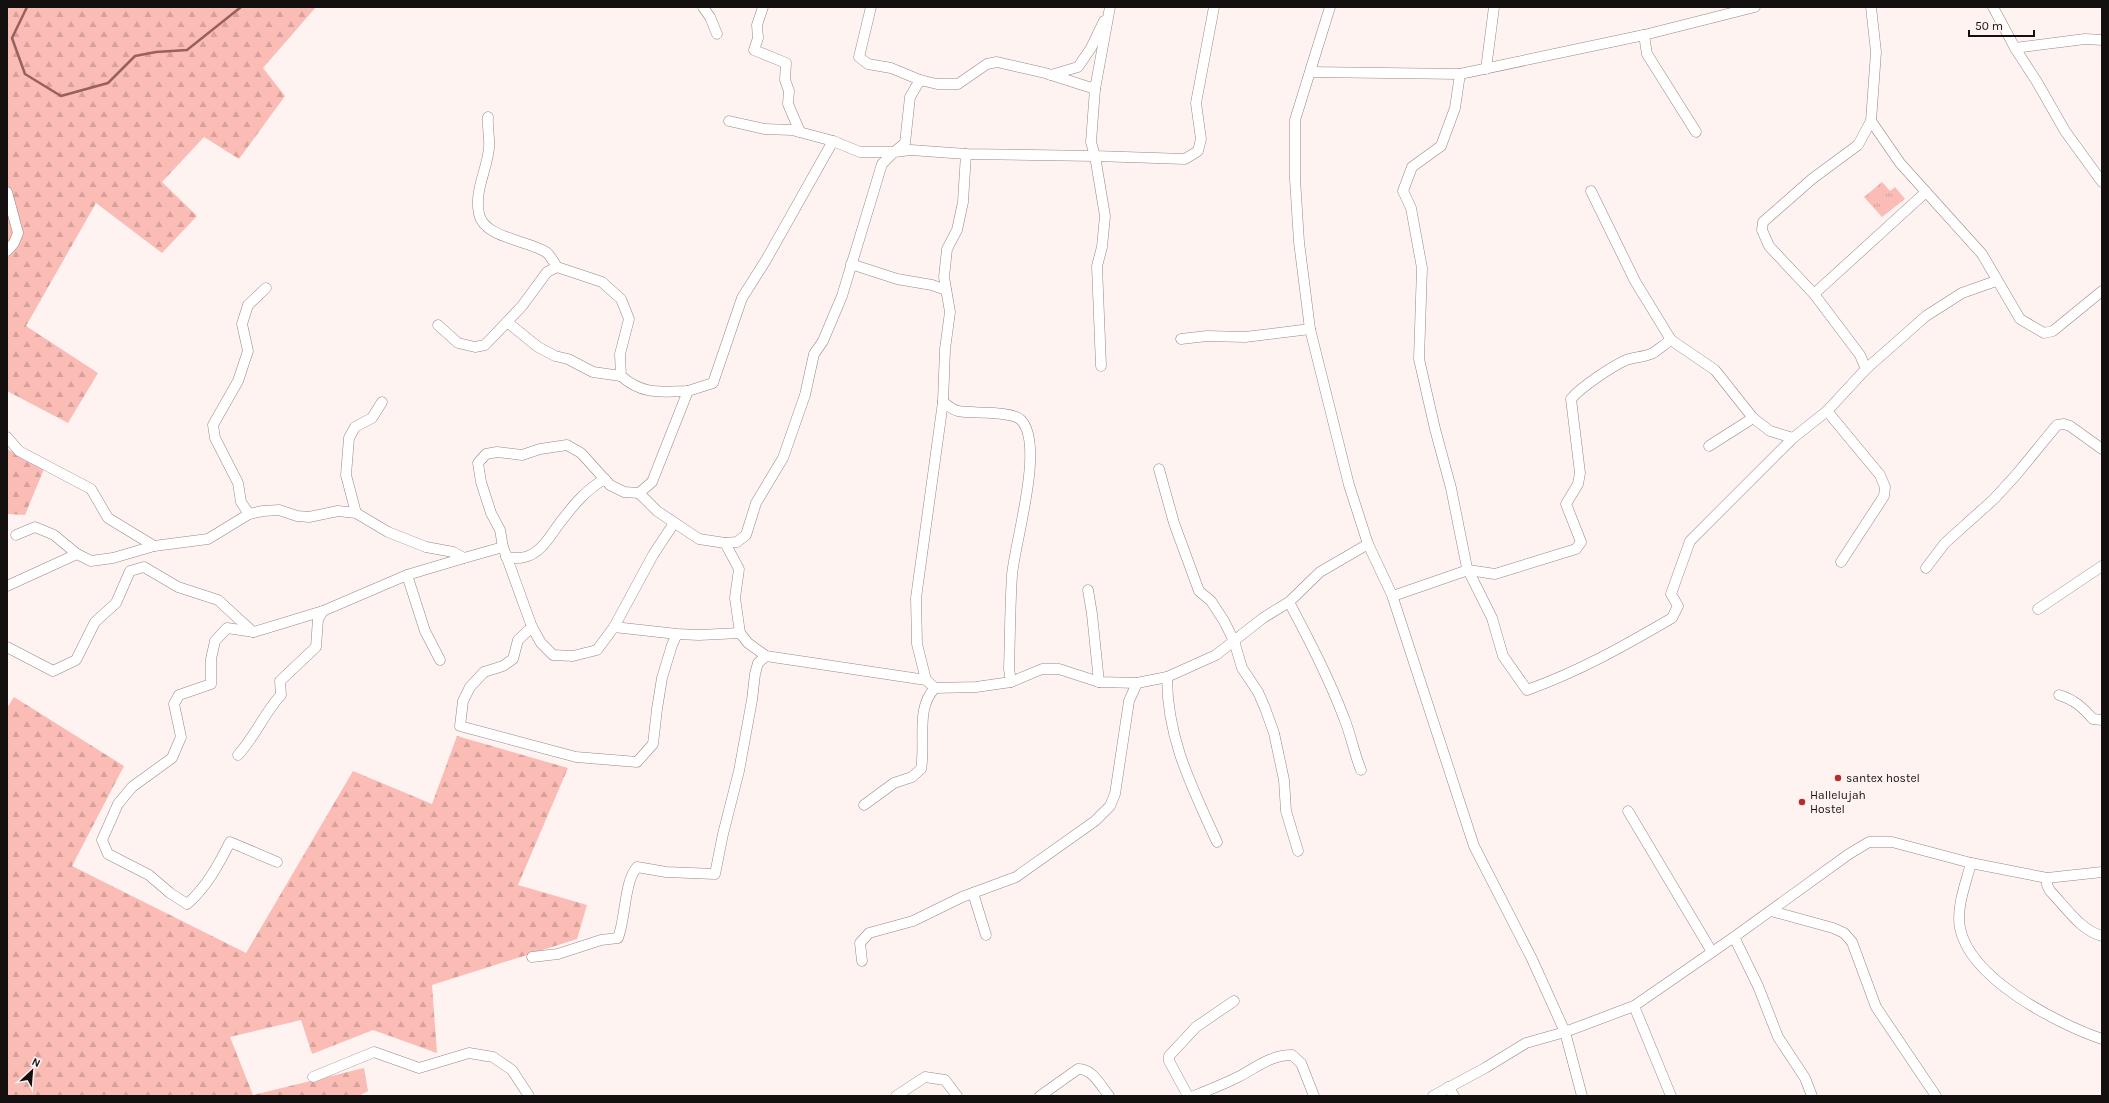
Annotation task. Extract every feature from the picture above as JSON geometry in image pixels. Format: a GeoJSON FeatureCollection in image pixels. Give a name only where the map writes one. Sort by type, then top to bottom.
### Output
{"type":"FeatureCollection","features":[{"type":"Feature","properties":{"kind":"street"},"geometry":{"type":"LineString","coordinates":[[703,7],[710,17],[718,34]]}},
{"type":"Feature","properties":{"kind":"street"},"geometry":{"type":"LineString","coordinates":[[763,7],[757,25],[758,38],[754,50],[786,63],[785,80],[789,91],[788,104],[800,132]]}},
{"type":"Feature","properties":{"kind":"street"},"geometry":{"type":"LineString","coordinates":[[870,7],[859,57],[868,64],[891,68],[920,80],[937,84],[958,84],[987,64],[997,62],[1051,75],[1095,89]]}},
{"type":"Feature","properties":{"kind":"street"},"geometry":{"type":"LineString","coordinates":[[729,121],[764,129],[800,132],[833,141],[860,152],[894,152],[911,150],[966,154],[1185,159],[1198,151],[1201,139],[1196,103],[1214,7]]}},
{"type":"Feature","properties":{"kind":"street"},"geometry":{"type":"LineString","coordinates":[[1330,7],[1295,120],[1295,179],[1299,242],[1310,329],[1349,485],[1368,544],[1393,596],[1474,846],[1532,958],[1565,1032],[1582,1096]]}},
{"type":"Feature","properties":{"kind":"street"},"geometry":{"type":"LineString","coordinates":[[1486,70],[1494,7]]}},
{"type":"Feature","properties":{"kind":"street"},"geometry":{"type":"LineString","coordinates":[[1310,72],[1460,74],[1486,70],[1548,54],[1644,35],[1730,10],[1755,7]]}},
{"type":"Feature","properties":{"kind":"street"},"geometry":{"type":"LineString","coordinates":[[1866,369],[1860,355],[1814,294],[1769,246],[1762,230],[1763,222],[1801,188],[1858,145],[1871,121],[1876,52],[1871,7]]}},
{"type":"Feature","properties":{"kind":"street"},"geometry":{"type":"LineString","coordinates":[[1992,7],[2065,131],[2102,182]]}},
{"type":"Feature","properties":{"kind":"street"},"geometry":{"type":"LineString","coordinates":[[1051,75],[1078,67],[1092,48],[1109,10]]}},
{"type":"Feature","properties":{"kind":"street"},"geometry":{"type":"LineString","coordinates":[[1101,366],[1097,266],[1102,247],[1105,216],[1095,156],[1091,142],[1095,89],[1109,10]]}},
{"type":"Feature","properties":{"kind":"street"},"geometry":{"type":"LineString","coordinates":[[1644,35],[1647,54],[1696,132]]}},
{"type":"Feature","properties":{"kind":"street"},"geometry":{"type":"LineString","coordinates":[[2015,48],[2084,39],[2102,40]]}},
{"type":"Feature","properties":{"kind":"street"},"geometry":{"type":"LineString","coordinates":[[1460,74],[1455,108],[1441,146],[1412,167],[1403,191],[1411,208],[1422,268],[1419,359],[1435,429],[1452,488],[1468,570],[1492,618],[1503,656],[1527,690],[1563,677],[1599,660],[1672,618],[1678,606],[1671,594],[1690,541],[1793,438],[1827,412],[1866,369],[1926,316],[1962,293],[1996,281]]}},
{"type":"Feature","properties":{"kind":"street"},"geometry":{"type":"LineString","coordinates":[[674,522],[653,555],[614,627],[596,650],[573,656],[553,655],[541,643],[532,627],[505,552],[500,530],[491,513],[481,482],[478,463],[486,454],[497,452],[522,455],[540,449],[567,445],[581,453],[610,485],[624,492],[639,493],[656,510],[674,522],[699,539],[725,543],[737,542],[746,535],[756,504],[783,458],[805,395],[814,354],[823,341],[842,296],[882,164],[905,143],[910,97],[920,80]]}},
{"type":"Feature","properties":{"kind":"street"},"geometry":{"type":"LineString","coordinates":[[488,117],[489,148],[478,194],[479,214],[483,225],[497,234],[528,242],[547,253],[557,267],[602,282],[621,299],[629,319],[620,354],[621,376]]}},
{"type":"Feature","properties":{"kind":"street"},"geometry":{"type":"LineString","coordinates":[[1871,121],[1900,163],[1982,254],[1996,281],[2020,319],[2044,333],[2053,331],[2102,291]]}},
{"type":"Feature","properties":{"kind":"street"},"geometry":{"type":"LineString","coordinates":[[507,322],[538,347],[555,356],[568,359],[594,372],[621,376],[633,386],[654,392],[688,391],[713,383],[742,298],[766,260],[833,141]]}},
{"type":"Feature","properties":{"kind":"street"},"geometry":{"type":"LineString","coordinates":[[926,680],[917,644],[916,598],[943,402],[945,349],[950,312],[944,277],[947,249],[957,230],[963,202],[966,154]]}},
{"type":"Feature","properties":{"kind":"street"},"geometry":{"type":"LineString","coordinates":[[1591,191],[1635,281],[1671,340],[1715,370],[1753,418],[1770,431],[1793,438]]}},
{"type":"Feature","properties":{"kind":"street"},"geometry":{"type":"LineString","coordinates":[[7,192],[18,233],[17,239],[7,251]]}},
{"type":"Feature","properties":{"kind":"street"},"geometry":{"type":"LineString","coordinates":[[1814,294],[1926,192]]}},
{"type":"Feature","properties":{"kind":"street"},"geometry":{"type":"LineString","coordinates":[[851,264],[897,279],[932,285],[946,290]]}},
{"type":"Feature","properties":{"kind":"street"},"geometry":{"type":"LineString","coordinates":[[438,325],[458,343],[475,347],[485,345],[522,306],[547,272],[557,267]]}},
{"type":"Feature","properties":{"kind":"street"},"geometry":{"type":"LineString","coordinates":[[249,514],[241,502],[238,483],[215,438],[213,425],[238,381],[248,351],[242,324],[248,305],[266,288]]}},
{"type":"Feature","properties":{"kind":"street"},"geometry":{"type":"LineString","coordinates":[[1181,339],[1207,336],[1245,337],[1310,329]]}},
{"type":"Feature","properties":{"kind":"street"},"geometry":{"type":"LineString","coordinates":[[1393,596],[1468,570],[1495,574],[1576,549],[1581,542],[1566,504],[1578,484],[1580,473],[1571,399],[1579,389],[1590,385],[1603,373],[1626,360],[1652,353],[1671,340]]}},
{"type":"Feature","properties":{"kind":"street"},"geometry":{"type":"LineString","coordinates":[[639,493],[652,482],[688,391]]}},
{"type":"Feature","properties":{"kind":"street"},"geometry":{"type":"LineString","coordinates":[[356,513],[346,475],[349,438],[355,428],[372,418],[382,402]]}},
{"type":"Feature","properties":{"kind":"street"},"geometry":{"type":"LineString","coordinates":[[943,402],[956,411],[1009,416],[1020,419],[1026,428],[1029,442],[1030,477],[1012,574],[1009,669],[1011,682]]}},
{"type":"Feature","properties":{"kind":"street"},"geometry":{"type":"LineString","coordinates":[[1827,412],[1880,475],[1885,488],[1884,496],[1841,562]]}},
{"type":"Feature","properties":{"kind":"street"},"geometry":{"type":"LineString","coordinates":[[1709,446],[1753,418]]}},
{"type":"Feature","properties":{"kind":"street"},"geometry":{"type":"LineString","coordinates":[[1926,568],[1945,543],[1994,499],[2016,475],[2057,425],[2064,424],[2070,426],[2102,449]]}},
{"type":"Feature","properties":{"kind":"street"},"geometry":{"type":"LineString","coordinates":[[7,437],[19,451],[92,489],[108,518],[154,546]]}},
{"type":"Feature","properties":{"kind":"street"},"geometry":{"type":"LineString","coordinates":[[1159,469],[1174,523],[1199,591],[1211,601],[1234,641],[1242,668],[1258,692],[1274,733],[1284,780],[1286,811],[1298,851]]}},
{"type":"Feature","properties":{"kind":"street"},"geometry":{"type":"LineString","coordinates":[[277,862],[230,842],[213,872],[196,896],[187,904],[170,893],[149,875],[108,854],[102,840],[118,804],[132,787],[172,758],[181,737],[174,704],[179,695],[211,684],[211,659],[215,641],[227,628],[254,632],[323,611],[407,575],[464,558],[505,552],[516,559],[526,557],[536,551],[550,538],[586,492],[605,479]]}},
{"type":"Feature","properties":{"kind":"street"},"geometry":{"type":"LineString","coordinates":[[16,536],[35,527],[54,535],[76,554],[91,561],[112,558],[154,546],[208,539],[249,514],[274,510],[309,517],[338,511],[356,513],[388,532],[426,547],[453,552],[464,558]]}},
{"type":"Feature","properties":{"kind":"street"},"geometry":{"type":"LineString","coordinates":[[725,543],[739,569],[736,598],[740,633],[748,642],[766,656],[926,680],[935,688],[976,687],[1011,682],[1042,669],[1059,669],[1099,682],[1137,683],[1167,678],[1216,655],[1262,618],[1289,602],[1320,572],[1368,544]]}},
{"type":"Feature","properties":{"kind":"street"},"geometry":{"type":"LineString","coordinates":[[7,586],[76,554]]}},
{"type":"Feature","properties":{"kind":"street"},"geometry":{"type":"LineString","coordinates":[[2038,609],[2102,566]]}},
{"type":"Feature","properties":{"kind":"street"},"geometry":{"type":"LineString","coordinates":[[7,647],[53,671],[76,660],[95,622],[116,603],[130,571],[144,567],[178,587],[218,600],[254,632]]}},
{"type":"Feature","properties":{"kind":"street"},"geometry":{"type":"LineString","coordinates":[[407,575],[425,631],[440,660]]}},
{"type":"Feature","properties":{"kind":"street"},"geometry":{"type":"LineString","coordinates":[[1088,590],[1099,682]]}},
{"type":"Feature","properties":{"kind":"street"},"geometry":{"type":"LineString","coordinates":[[1289,602],[1330,684],[1345,720],[1352,750],[1361,770]]}},
{"type":"Feature","properties":{"kind":"street"},"geometry":{"type":"LineString","coordinates":[[238,755],[250,742],[272,704],[282,695],[280,681],[316,647],[318,619],[323,611]]}},
{"type":"Feature","properties":{"kind":"street"},"geometry":{"type":"LineString","coordinates":[[532,627],[518,640],[513,659],[503,666],[484,672],[470,688],[463,701],[460,726],[576,757],[637,762],[654,744],[657,709],[662,678],[672,645],[678,634]]}},
{"type":"Feature","properties":{"kind":"street"},"geometry":{"type":"LineString","coordinates":[[614,627],[699,635],[740,633]]}},
{"type":"Feature","properties":{"kind":"street"},"geometry":{"type":"LineString","coordinates":[[532,957],[558,954],[601,940],[618,938],[623,924],[631,874],[637,867],[666,872],[715,874],[739,770],[752,700],[755,674],[758,664],[766,656]]}},
{"type":"Feature","properties":{"kind":"street"},"geometry":{"type":"LineString","coordinates":[[1167,678],[1168,713],[1175,742],[1216,842]]}},
{"type":"Feature","properties":{"kind":"street"},"geometry":{"type":"LineString","coordinates":[[862,961],[860,943],[869,933],[913,921],[973,893],[1016,877],[1094,822],[1110,806],[1115,794],[1129,701],[1137,683]]}},
{"type":"Feature","properties":{"kind":"street"},"geometry":{"type":"LineString","coordinates":[[864,805],[894,783],[912,777],[921,769],[923,759],[923,708],[928,695],[935,688]]}},
{"type":"Feature","properties":{"kind":"street"},"geometry":{"type":"LineString","coordinates":[[2059,696],[2072,699],[2093,719],[2102,720]]}},
{"type":"Feature","properties":{"kind":"street"},"geometry":{"type":"LineString","coordinates":[[1628,811],[1712,952]]}},
{"type":"Feature","properties":{"kind":"street"},"geometry":{"type":"LineString","coordinates":[[1433,1096],[1485,1068],[1526,1042],[1565,1032],[1634,1006],[1771,911],[1849,854],[1869,842],[1892,842],[1971,862],[2047,878],[2102,872]]}},
{"type":"Feature","properties":{"kind":"street"},"geometry":{"type":"LineString","coordinates":[[1971,862],[1960,903],[1960,928],[1970,950],[1984,969],[2008,990],[2044,1014],[2082,1032],[2102,1039]]}},
{"type":"Feature","properties":{"kind":"street"},"geometry":{"type":"LineString","coordinates":[[2047,878],[2047,885],[2050,891],[2084,928],[2091,933],[2102,936]]}},
{"type":"Feature","properties":{"kind":"street"},"geometry":{"type":"LineString","coordinates":[[973,893],[986,935]]}},
{"type":"Feature","properties":{"kind":"street"},"geometry":{"type":"LineString","coordinates":[[1771,911],[1833,928],[1844,934],[1852,942],[1876,1007],[1936,1096]]}},
{"type":"Feature","properties":{"kind":"street"},"geometry":{"type":"LineString","coordinates":[[1734,937],[1758,986],[1778,1037],[1805,1078],[1812,1096]]}},
{"type":"Feature","properties":{"kind":"street"},"geometry":{"type":"LineString","coordinates":[[1188,1096],[1169,1061],[1169,1056],[1196,1027],[1234,1001]]}},
{"type":"Feature","properties":{"kind":"street"},"geometry":{"type":"LineString","coordinates":[[1634,1006],[1671,1096]]}},
{"type":"Feature","properties":{"kind":"street"},"geometry":{"type":"LineString","coordinates":[[313,1078],[374,1052],[419,1068],[469,1053],[494,1057],[512,1070],[529,1096]]}},
{"type":"Feature","properties":{"kind":"street"},"geometry":{"type":"LineString","coordinates":[[1194,1096],[1238,1077],[1265,1061],[1282,1055],[1292,1055],[1301,1064],[1314,1096]]}},
{"type":"Feature","properties":{"kind":"street"},"geometry":{"type":"LineString","coordinates":[[1040,1096],[1078,1069],[1084,1069],[1089,1072],[1109,1096]]}},
{"type":"Feature","properties":{"kind":"street"},"geometry":{"type":"LineString","coordinates":[[896,1096],[925,1077],[945,1080],[956,1096]]}},
{"type":"Feature","properties":{"kind":"street"},"geometry":{"type":"LineString","coordinates":[[1448,1087],[1454,1096]]}},
{"type":"Feature","properties":{"kind":"green space"},"geometry":{"type":"Polygon","coordinates":[[[7,7],[316,7],[263,68],[285,96],[239,159],[204,137],[162,182],[197,216],[162,253],[96,203],[26,326],[98,373],[68,423],[7,391],[7,7]]]}},
{"type":"Feature","properties":{"kind":"green space"},"geometry":{"type":"Polygon","coordinates":[[[1882,182],[1890,191],[1895,187],[1905,199],[1882,217],[1864,197],[1882,182]]]}},
{"type":"Feature","properties":{"kind":"green space"},"geometry":{"type":"Polygon","coordinates":[[[7,449],[44,469],[25,515],[7,514],[7,449]]]}},
{"type":"Feature","properties":{"kind":"green space"},"geometry":{"type":"Polygon","coordinates":[[[14,697],[124,766],[72,866],[246,953],[353,771],[432,804],[457,736],[568,768],[518,885],[587,905],[577,939],[432,985],[437,1053],[373,1030],[312,1054],[301,1020],[230,1037],[253,1095],[364,1068],[368,1091],[359,1096],[7,1096],[7,708],[14,697]]]}},
{"type":"Feature","properties":{"kind":"waterway"},"geometry":{"type":"LineString","coordinates":[[27,7],[12,38],[25,74],[61,96],[108,83],[135,56],[156,52],[187,50],[241,7]]}},
{"type":"Feature","properties":{"kind":"place","name":"santex hostel"},"geometry":{"type":"Point","coordinates":[1838,778]}},
{"type":"Feature","properties":{"kind":"place","name":"Hallelujah Hostel"},"geometry":{"type":"Point","coordinates":[1802,802]}}]}
